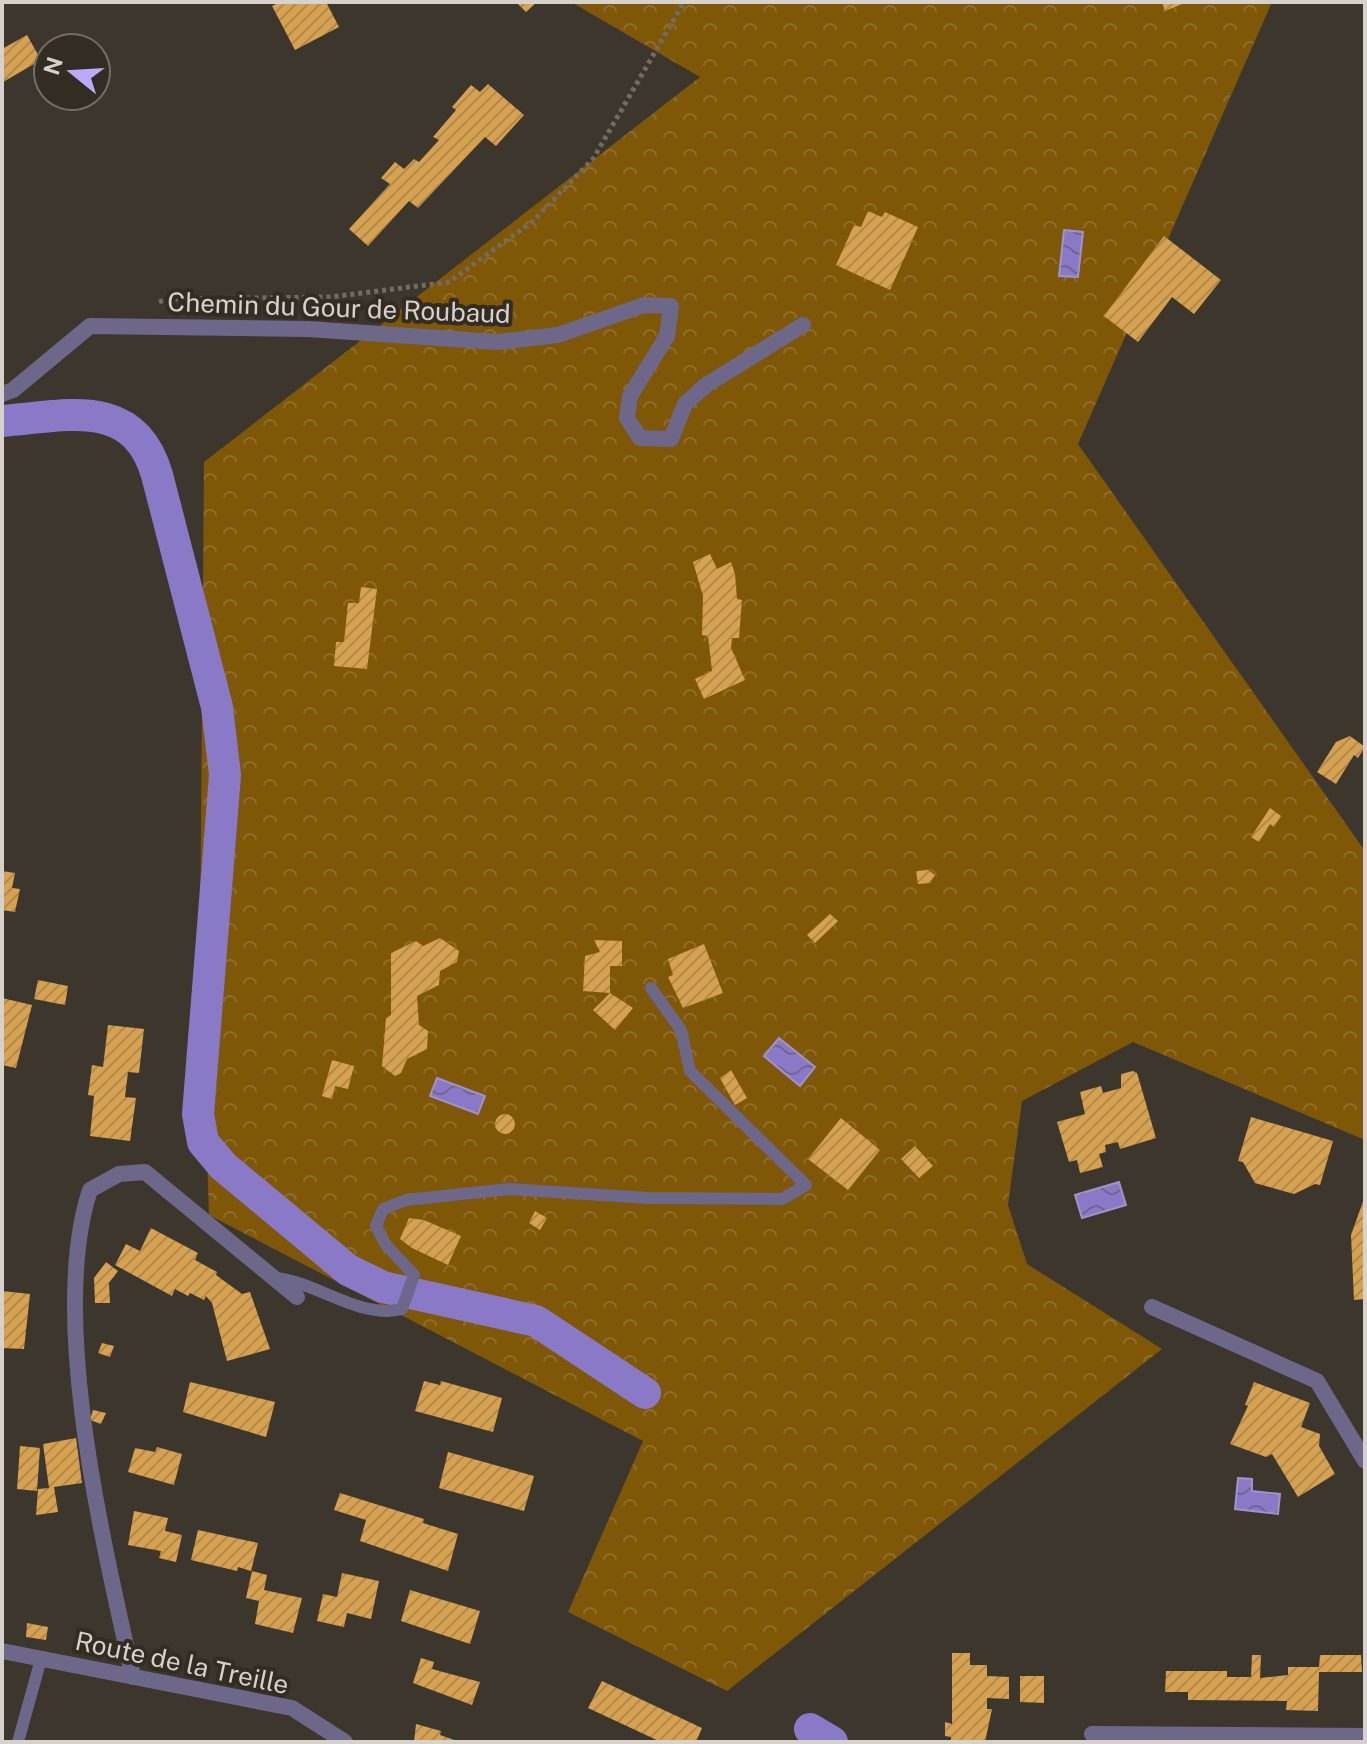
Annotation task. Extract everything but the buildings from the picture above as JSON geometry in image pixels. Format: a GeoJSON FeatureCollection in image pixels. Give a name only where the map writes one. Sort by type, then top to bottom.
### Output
{"type":"FeatureCollection","features":[{"type":"Feature","properties":{"kind":"street","name":"Chemin du Gour de Roubaud"},"geometry":{"type":"LineString","coordinates":[[2,394],[13,390],[90,326],[308,329],[497,342],[558,335],[644,305],[671,306],[667,336],[630,396],[627,418],[640,438],[671,439],[685,404],[706,385],[803,325]]}},
{"type":"Feature","properties":{"kind":"street"},"geometry":{"type":"LineString","coordinates":[[133,1677],[95,1492],[78,1349],[78,1226],[90,1190],[119,1174],[145,1172],[297,1297]]}},
{"type":"Feature","properties":{"kind":"street"},"geometry":{"type":"LineString","coordinates":[[1152,1307],[1317,1381],[1365,1461]]}},
{"type":"Feature","properties":{"kind":"street","name":"Route de la Treille"},"geometry":{"type":"LineString","coordinates":[[2,1651],[292,1708],[345,1742]]}},
{"type":"Feature","properties":{"kind":"street"},"geometry":{"type":"LineString","coordinates":[[1092,1734],[1365,1736]]}},
{"type":"Feature","properties":{"kind":"lane"},"geometry":{"type":"LineString","coordinates":[[276,1278],[296,1280],[378,1311],[402,1309],[408,1301],[414,1275],[409,1266],[386,1245],[376,1226],[383,1209],[406,1200],[509,1189],[649,1198],[782,1199],[806,1185],[690,1071],[681,1030],[651,988]]}},
{"type":"Feature","properties":{"kind":"lane"},"geometry":{"type":"LineString","coordinates":[[18,1742],[41,1659]]}},
{"type":"Feature","properties":{"kind":"path"},"geometry":{"type":"LineString","coordinates":[[154,304],[168,299],[331,297],[449,282],[532,222],[593,159],[684,2]]}},
{"type":"Feature","properties":{"kind":"green space"},"geometry":{"type":"Polygon","coordinates":[[[571,2],[1272,2],[1078,444],[1365,851],[1365,1140],[1133,1042],[1022,1101],[1008,1205],[1027,1264],[1162,1349],[727,1691],[568,1612],[643,1441],[209,1215],[200,944],[204,462],[700,77],[571,2]]]}},
{"type":"Feature","properties":{"kind":"water"},"geometry":{"type":"Polygon","coordinates":[[[1064,230],[1083,232],[1078,277],[1059,276],[1064,230]]]}},
{"type":"Feature","properties":{"kind":"water"},"geometry":{"type":"Polygon","coordinates":[[[779,1038],[815,1067],[800,1086],[764,1056],[779,1038]]]}},
{"type":"Feature","properties":{"kind":"water"},"geometry":{"type":"Polygon","coordinates":[[[437,1078],[485,1096],[478,1114],[430,1096],[437,1078]]]}},
{"type":"Feature","properties":{"kind":"water"},"geometry":{"type":"Polygon","coordinates":[[[1119,1182],[1126,1205],[1082,1218],[1075,1195],[1119,1182]]]}},
{"type":"Feature","properties":{"kind":"water"},"geometry":{"type":"Polygon","coordinates":[[[1238,1478],[1252,1479],[1252,1491],[1280,1494],[1278,1514],[1235,1509],[1238,1478]]]}},
{"type":"Feature","properties":{"kind":"waterway"},"geometry":{"type":"LineString","coordinates":[[2,421],[74,415],[95,416],[115,422],[132,433],[146,450],[157,475],[217,707],[225,775],[198,1114],[203,1142],[223,1166],[348,1270],[383,1287],[536,1321],[645,1393]]}},
{"type":"Feature","properties":{"kind":"waterway"},"geometry":{"type":"LineString","coordinates":[[810,1729],[832,1742]]}}]}
